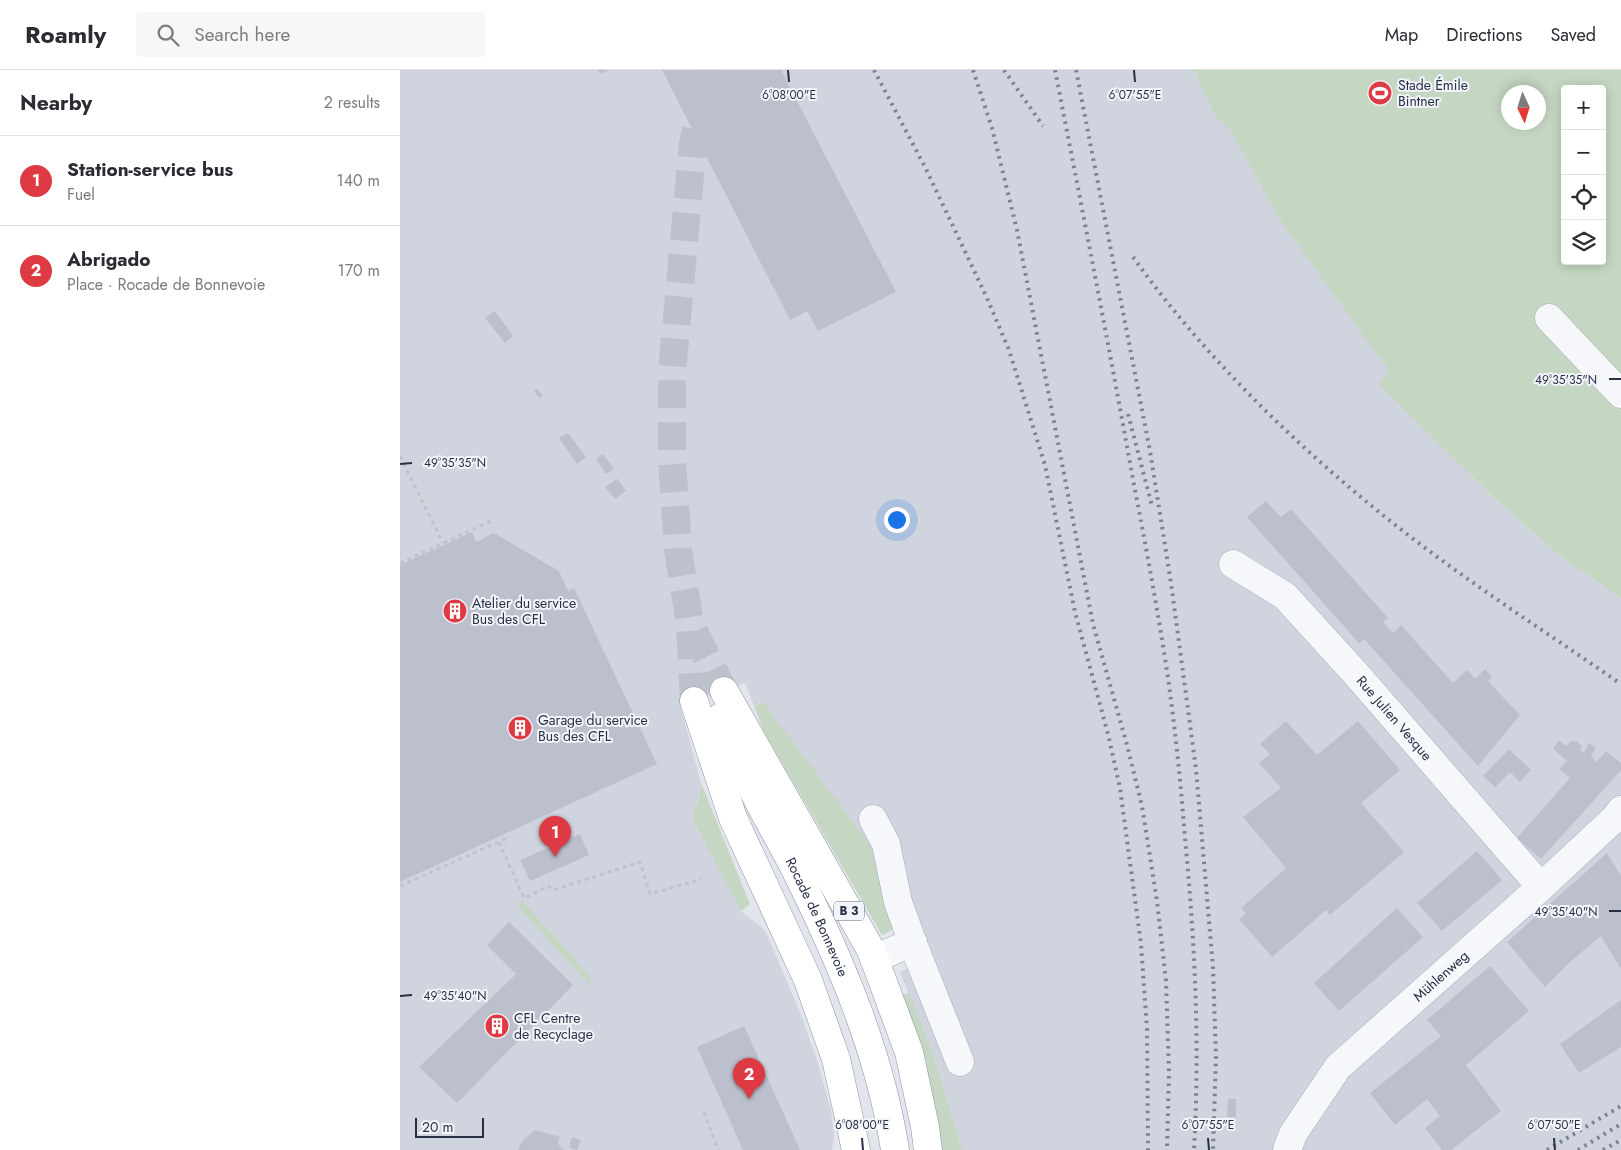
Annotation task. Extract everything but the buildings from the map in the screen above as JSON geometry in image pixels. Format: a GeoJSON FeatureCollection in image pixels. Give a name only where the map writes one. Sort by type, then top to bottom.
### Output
{"type":"FeatureCollection","features":[{"type":"Feature","properties":{"kind":"highway","name":"B 3"},"geometry":{"type":"LineString","coordinates":[[710,696],[871,950],[909,1052],[928,1150]]}},
{"type":"Feature","properties":{"kind":"highway"},"geometry":{"type":"LineString","coordinates":[[710,696],[733,818],[808,980],[836,1059],[856,1150]]}},
{"type":"Feature","properties":{"kind":"highway","name":"Rocade de Bonnevoie"},"geometry":{"type":"LineString","coordinates":[[710,696],[753,790],[798,874],[847,981],[878,1068],[889,1112],[894,1150]]}},
{"type":"Feature","properties":{"kind":"highway"},"geometry":{"type":"LineString","coordinates":[[847,1150],[851,1123]]}},
{"type":"Feature","properties":{"kind":"street"},"geometry":{"type":"LineString","coordinates":[[1549,318],[1621,394]]}},
{"type":"Feature","properties":{"kind":"street","name":"Rue Julien Vesque"},"geometry":{"type":"LineString","coordinates":[[1233,564],[1285,596],[1357,675],[1541,887]]}},
{"type":"Feature","properties":{"kind":"street"},"geometry":{"type":"LineString","coordinates":[[873,820],[886,844],[898,902],[960,1062]]}},
{"type":"Feature","properties":{"kind":"street","name":"Mühlenweg"},"geometry":{"type":"LineString","coordinates":[[1286,1150],[1293,1134],[1338,1067],[1619,820]]}},
{"type":"Feature","properties":{"kind":"street"},"geometry":{"type":"LineString","coordinates":[[874,959],[913,942]]}},
{"type":"Feature","properties":{"kind":"path"},"geometry":{"type":"LineString","coordinates":[[400,456],[443,543]]}},
{"type":"Feature","properties":{"kind":"path"},"geometry":{"type":"LineString","coordinates":[[400,563],[492,520]]}},
{"type":"Feature","properties":{"kind":"path"},"geometry":{"type":"LineString","coordinates":[[400,886],[510,837]]}},
{"type":"Feature","properties":{"kind":"path"},"geometry":{"type":"LineString","coordinates":[[499,842],[524,898],[549,886],[553,890],[640,862],[650,894],[702,879]]}},
{"type":"Feature","properties":{"kind":"path"},"geometry":{"type":"LineString","coordinates":[[704,1112],[718,1150]]}},
{"type":"Feature","properties":{"kind":"shaded area"},"geometry":{"type":"Polygon","coordinates":[[[400,70],[1194,70],[1215,116],[1231,131],[1389,371],[1378,384],[1493,497],[1559,555],[1621,598],[1621,1150],[962,1150],[933,1053],[900,972],[912,966],[891,916],[762,702],[754,706],[745,683],[680,705],[701,783],[699,801],[691,816],[741,911],[765,930],[799,1010],[818,1063],[831,1111],[834,1135],[832,1150],[400,1150],[400,70]]]}},
{"type":"Feature","properties":{"kind":"green space"},"geometry":{"type":"Polygon","coordinates":[[[1194,70],[1621,70],[1621,598],[1559,555],[1493,497],[1378,384],[1389,371],[1278,217],[1231,131],[1215,116],[1194,70]]]}},
{"type":"Feature","properties":{"kind":"green space"},"geometry":{"type":"Polygon","coordinates":[[[763,702],[870,845],[896,928],[882,935],[764,732],[754,706],[763,702]]]}},
{"type":"Feature","properties":{"kind":"green space"},"geometry":{"type":"Polygon","coordinates":[[[701,783],[750,904],[741,911],[691,816],[699,801],[701,783]]]}},
{"type":"Feature","properties":{"kind":"green space"},"geometry":{"type":"Polygon","coordinates":[[[523,901],[591,978],[590,986],[516,904],[523,901]]]}},
{"type":"Feature","properties":{"kind":"green space"},"geometry":{"type":"Polygon","coordinates":[[[909,993],[933,1053],[962,1150],[940,1150],[897,996],[909,993]]]}},
{"type":"Feature","properties":{"kind":"tunnel"},"geometry":{"type":"LineString","coordinates":[[694,701],[690,623],[678,550],[672,459],[672,372],[693,143],[711,70]]}},
{"type":"Feature","properties":{"kind":"tunnel"},"geometry":{"type":"LineString","coordinates":[[694,632],[724,691]]}},
{"type":"Feature","properties":{"kind":"railway"},"geometry":{"type":"LineString","coordinates":[[874,70],[926,169],[987,298],[1009,350],[1045,465],[1075,612],[1108,734],[1120,788],[1141,944],[1147,1029],[1148,1150]]}},
{"type":"Feature","properties":{"kind":"railway"},"geometry":{"type":"LineString","coordinates":[[973,70],[992,128],[1017,230],[1093,624],[1142,806],[1157,901],[1166,981],[1169,1072],[1167,1150]]}},
{"type":"Feature","properties":{"kind":"railway"},"geometry":{"type":"LineString","coordinates":[[1004,70],[1043,126]]}},
{"type":"Feature","properties":{"kind":"railway"},"geometry":{"type":"LineString","coordinates":[[1055,70],[1146,548],[1171,699],[1189,877],[1196,994],[1197,1071],[1194,1150]]}},
{"type":"Feature","properties":{"kind":"railway"},"geometry":{"type":"LineString","coordinates":[[1076,70],[1150,451],[1171,583],[1196,769],[1213,967],[1216,1057],[1213,1150]]}},
{"type":"Feature","properties":{"kind":"railway"},"geometry":{"type":"LineString","coordinates":[[1133,257],[1189,329],[1220,364],[1285,430],[1319,461],[1417,542],[1621,684]]}},
{"type":"Feature","properties":{"kind":"railway"},"geometry":{"type":"LineString","coordinates":[[1128,414],[1152,506]]}},
{"type":"Feature","properties":{"kind":"railway"},"geometry":{"type":"LineString","coordinates":[[1547,1150],[1621,1106]]}},
{"type":"Feature","properties":{"kind":"railway"},"geometry":{"type":"LineString","coordinates":[[1578,1150],[1621,1124]]}},
{"type":"Feature","properties":{"kind":"railway"},"geometry":{"type":"LineString","coordinates":[[1603,1150],[1621,1140]]}},
{"type":"Feature","properties":{"kind":"place","name":"Stade Émile Bintner"},"geometry":{"type":"Point","coordinates":[1380,93]}},
{"type":"Feature","properties":{"kind":"place","name":"Atelier du service Bus des CFL"},"geometry":{"type":"Point","coordinates":[455,611]}},
{"type":"Feature","properties":{"kind":"place","name":"Garage du service Bus des CFL"},"geometry":{"type":"Point","coordinates":[520,728]}},
{"type":"Feature","properties":{"kind":"place","name":"Station-service bus"},"geometry":{"type":"Point","coordinates":[555,857]}},
{"type":"Feature","properties":{"kind":"place","name":"CFL Centre de Recyclage"},"geometry":{"type":"Point","coordinates":[497,1026]}},
{"type":"Feature","properties":{"kind":"place","name":"Abrigado"},"geometry":{"type":"Point","coordinates":[749,1099]}}]}
